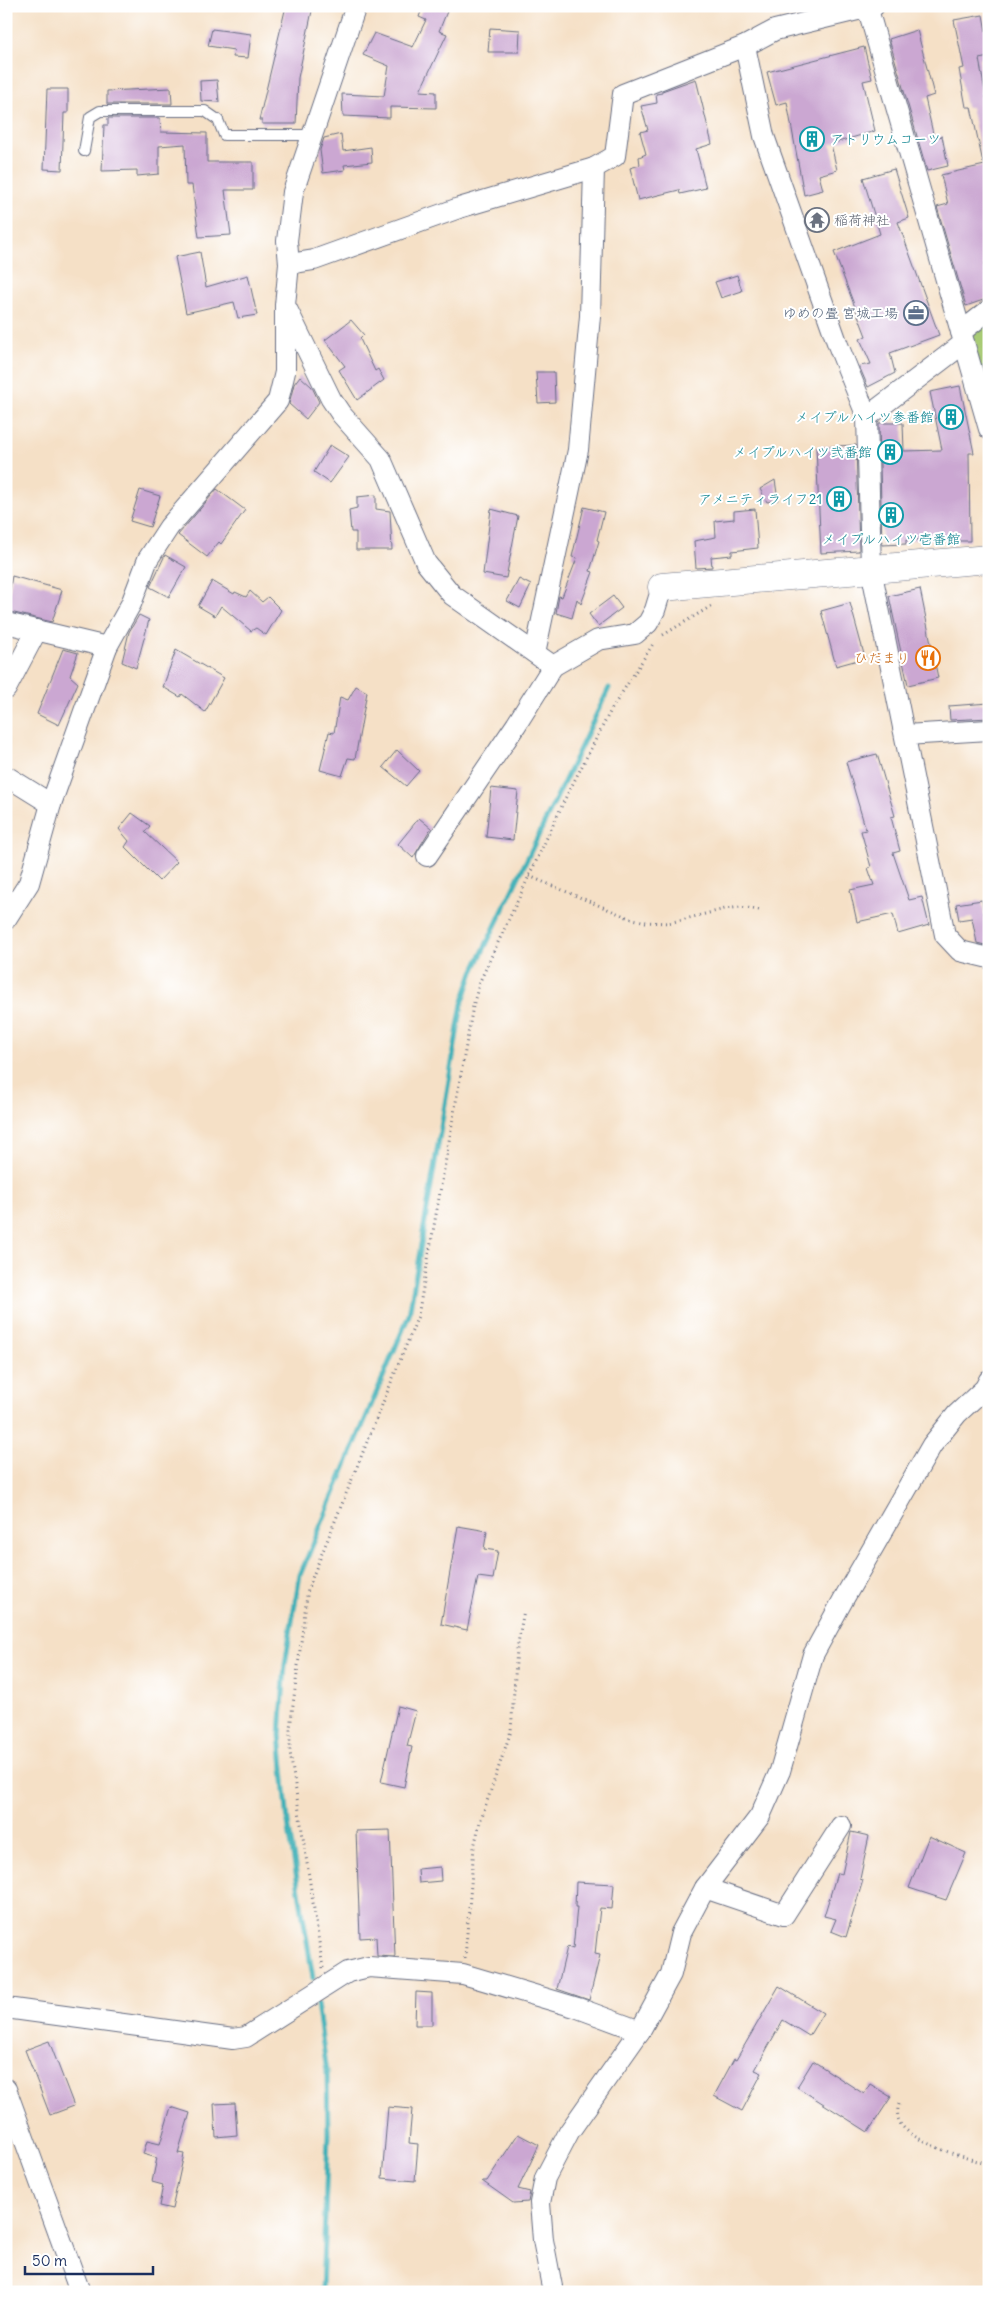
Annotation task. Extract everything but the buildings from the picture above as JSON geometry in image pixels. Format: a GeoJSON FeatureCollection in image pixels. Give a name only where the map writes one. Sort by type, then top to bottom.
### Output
{"type":"FeatureCollection","features":[{"type":"Feature","properties":{"kind":"street"},"geometry":{"type":"LineString","coordinates":[[6,919],[29,883],[51,804],[108,647],[131,604],[148,559],[164,535],[278,401],[285,372],[287,242],[293,192],[356,6]]}},
{"type":"Feature","properties":{"kind":"street"},"geometry":{"type":"LineString","coordinates":[[288,264],[314,260],[459,208],[594,168],[615,156],[623,94],[745,46],[776,30],[870,7],[989,429]]}},
{"type":"Feature","properties":{"kind":"street"},"geometry":{"type":"LineString","coordinates":[[745,46],[764,136],[838,345],[866,418],[870,569],[945,935],[960,950],[989,958]]}},
{"type":"Feature","properties":{"kind":"street"},"geometry":{"type":"LineString","coordinates":[[535,653],[578,450],[590,316],[594,168]]}},
{"type":"Feature","properties":{"kind":"street"},"geometry":{"type":"LineString","coordinates":[[285,305],[336,406],[381,459],[426,563],[452,594],[553,666]]}},
{"type":"Feature","properties":{"kind":"street"},"geometry":{"type":"LineString","coordinates":[[866,418],[963,337],[989,310]]}},
{"type":"Feature","properties":{"kind":"street"},"geometry":{"type":"LineString","coordinates":[[427,856],[521,718],[553,666],[598,640],[635,634],[648,623],[655,610],[662,587],[989,559]]}},
{"type":"Feature","properties":{"kind":"street"},"geometry":{"type":"LineString","coordinates":[[6,623],[108,647]]}},
{"type":"Feature","properties":{"kind":"street"},"geometry":{"type":"LineString","coordinates":[[6,689],[37,630]]}},
{"type":"Feature","properties":{"kind":"street"},"geometry":{"type":"LineString","coordinates":[[905,735],[989,730]]}},
{"type":"Feature","properties":{"kind":"street"},"geometry":{"type":"LineString","coordinates":[[6,776],[51,804]]}},
{"type":"Feature","properties":{"kind":"street"},"geometry":{"type":"LineString","coordinates":[[553,2292],[543,2240],[540,2203],[545,2178],[569,2132],[640,2031],[671,1974],[681,1933],[706,1888],[760,1816],[780,1771],[814,1655],[843,1600],[932,1445],[957,1414],[985,1388],[989,1380]]}},
{"type":"Feature","properties":{"kind":"street"},"geometry":{"type":"LineString","coordinates":[[706,1888],[784,1915],[841,1826]]}},
{"type":"Feature","properties":{"kind":"street"},"geometry":{"type":"LineString","coordinates":[[6,2008],[233,2039],[246,2037],[348,1972],[369,1967],[463,1974],[578,2008],[640,2031]]}},
{"type":"Feature","properties":{"kind":"street"},"geometry":{"type":"LineString","coordinates":[[6,2089],[80,2292]]}},
{"type":"Feature","properties":{"kind":"lane"},"geometry":{"type":"LineString","coordinates":[[84,151],[90,117],[100,111],[205,111],[218,120],[224,135],[311,135]]}},
{"type":"Feature","properties":{"kind":"path"},"geometry":{"type":"LineString","coordinates":[[326,1985],[304,1855],[290,1752],[290,1728],[304,1612],[312,1576],[418,1316],[473,1006],[480,981],[566,797],[611,710],[654,643],[671,628],[695,618],[713,606],[720,596],[721,582]]}},
{"type":"Feature","properties":{"kind":"path"},"geometry":{"type":"LineString","coordinates":[[529,876],[629,918],[646,922],[669,923],[725,909],[741,907],[759,910]]}},
{"type":"Feature","properties":{"kind":"path"},"geometry":{"type":"LineString","coordinates":[[463,1974],[474,1847],[480,1822],[511,1731],[517,1649],[524,1610]]}},
{"type":"Feature","properties":{"kind":"path"},"geometry":{"type":"LineString","coordinates":[[899,2104],[897,2111],[901,2124],[929,2145],[978,2162],[989,2163]]}},
{"type":"Feature","properties":{"kind":"green space"},"geometry":{"type":"Polygon","coordinates":[[[989,319],[989,402],[970,333],[989,319]]]}},
{"type":"Feature","properties":{"kind":"waterway"},"geometry":{"type":"LineString","coordinates":[[313,1978],[288,1823],[280,1735],[285,1665],[300,1575],[409,1315],[462,1004],[473,972],[609,688]]}},
{"type":"Feature","properties":{"kind":"waterway"},"geometry":{"type":"LineString","coordinates":[[317,2004],[327,2071],[328,2135],[322,2292]]}},
{"type":"Feature","properties":{"kind":"place","name":"アトリウムコーツ"},"geometry":{"type":"Point","coordinates":[812,139]}},
{"type":"Feature","properties":{"kind":"place","name":"稲荷神社"},"geometry":{"type":"Point","coordinates":[817,220]}},
{"type":"Feature","properties":{"kind":"place","name":"ゆめの畳 宮城工場"},"geometry":{"type":"Point","coordinates":[916,313]}},
{"type":"Feature","properties":{"kind":"place","name":"メイプルハイツ参番館"},"geometry":{"type":"Point","coordinates":[951,417]}},
{"type":"Feature","properties":{"kind":"place","name":"メイプルハイツ弐番館"},"geometry":{"type":"Point","coordinates":[890,452]}},
{"type":"Feature","properties":{"kind":"place","name":"アメニティライフ21"},"geometry":{"type":"Point","coordinates":[839,499]}},
{"type":"Feature","properties":{"kind":"place","name":"メイプルハイツ壱番館"},"geometry":{"type":"Point","coordinates":[891,515]}},
{"type":"Feature","properties":{"kind":"place","name":"ひだまり"},"geometry":{"type":"Point","coordinates":[928,658]}}]}
